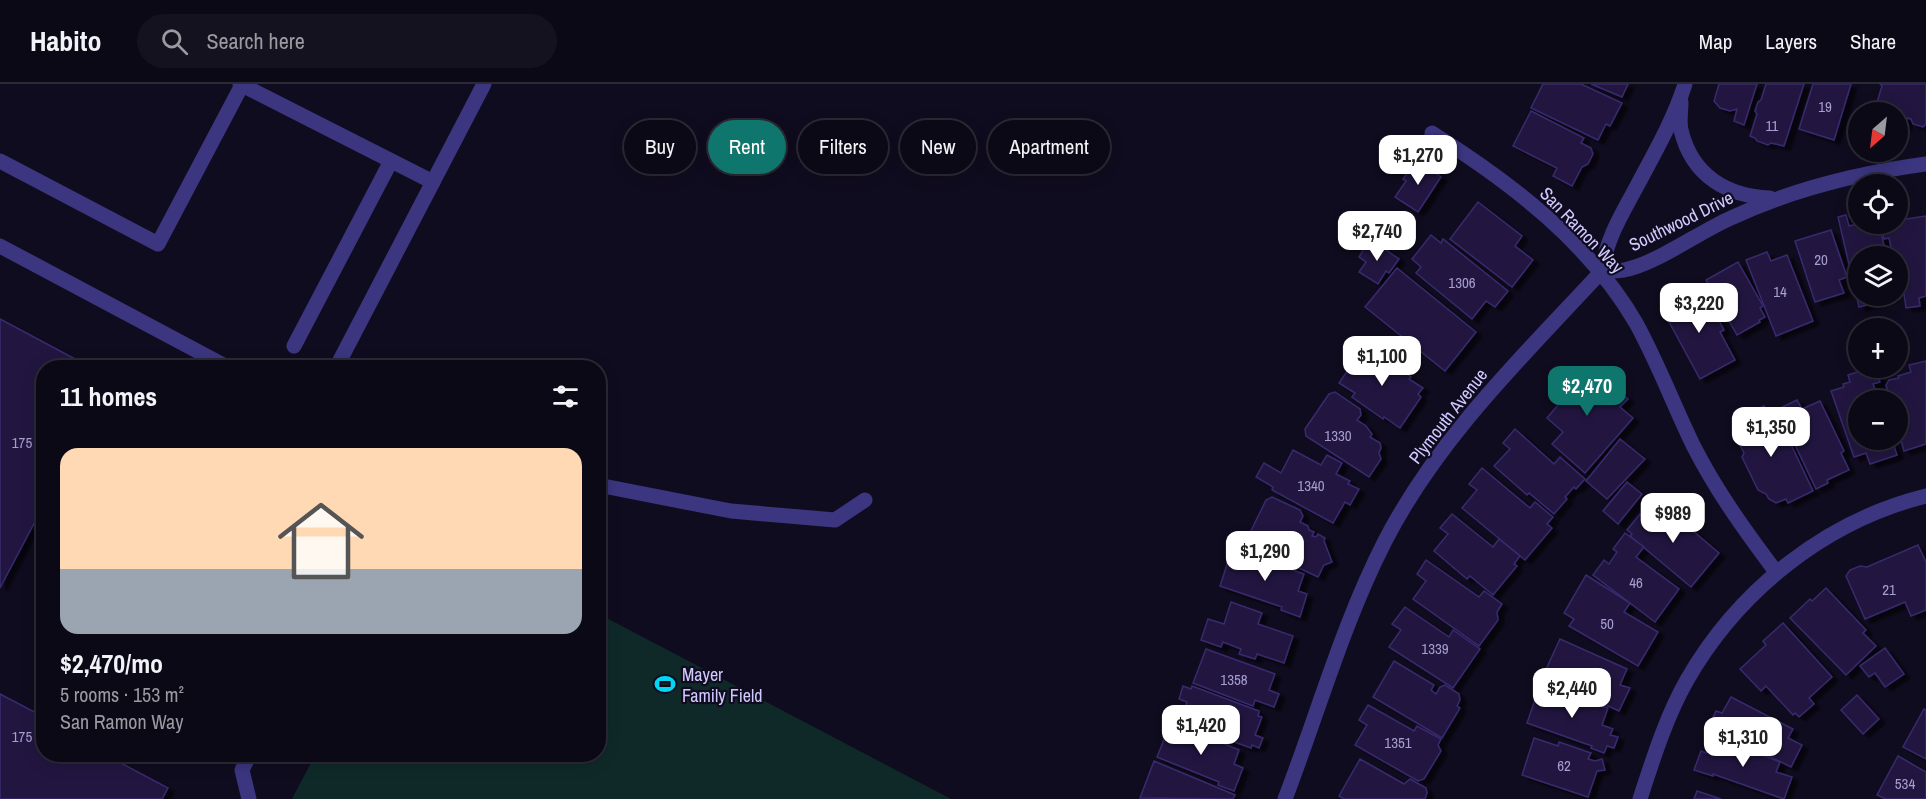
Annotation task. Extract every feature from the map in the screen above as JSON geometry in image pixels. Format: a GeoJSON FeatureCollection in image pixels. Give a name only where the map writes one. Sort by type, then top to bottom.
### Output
{"type":"FeatureCollection","features":[{"type":"Feature","properties":{"kind":"street"},"geometry":{"type":"LineString","coordinates":[[0,161],[158,244],[241,84],[433,182]]}},
{"type":"Feature","properties":{"kind":"street"},"geometry":{"type":"LineString","coordinates":[[340,360],[484,84]]}},
{"type":"Feature","properties":{"kind":"street"},"geometry":{"type":"LineString","coordinates":[[1601,272],[1605,248],[1614,225],[1656,149],[1683,91]]}},
{"type":"Feature","properties":{"kind":"street","name":"Southwood Drive"},"geometry":{"type":"LineString","coordinates":[[1683,91],[1681,129],[1691,155],[1706,174],[1726,190],[1749,197],[1776,198]]}},
{"type":"Feature","properties":{"kind":"street","name":"San Ramon Way"},"geometry":{"type":"LineString","coordinates":[[1432,133],[1475,160],[1516,190],[1601,272],[1635,321],[1695,449],[1718,490],[1744,530],[1776,572]]}},
{"type":"Feature","properties":{"kind":"street"},"geometry":{"type":"LineString","coordinates":[[294,346],[391,161]]}},
{"type":"Feature","properties":{"kind":"street","name":"Southwood Drive"},"geometry":{"type":"LineString","coordinates":[[1601,272],[1625,270],[1651,260],[1730,218],[1776,198],[1831,182],[1889,169],[1926,164]]}},
{"type":"Feature","properties":{"kind":"street"},"geometry":{"type":"LineString","coordinates":[[0,246],[214,360]]}},
{"type":"Feature","properties":{"kind":"street","name":"Plymouth Avenue"},"geometry":{"type":"LineString","coordinates":[[1285,799],[1351,617],[1385,540],[1412,494],[1480,403],[1601,272]]}},
{"type":"Feature","properties":{"kind":"street"},"geometry":{"type":"LineString","coordinates":[[606,487],[730,511],[835,520],[865,500]]}},
{"type":"Feature","properties":{"kind":"street"},"geometry":{"type":"LineString","coordinates":[[1640,799],[1665,729],[1686,682],[1712,640],[1741,605],[1776,572],[1819,542],[1864,518],[1926,496]]}},
{"type":"Feature","properties":{"kind":"street"},"geometry":{"type":"LineString","coordinates":[[246,762],[242,770],[249,799]]}},
{"type":"Feature","properties":{"kind":"green space","name":"Mayer Family Field"},"geometry":{"type":"Polygon","coordinates":[[[606,618],[951,799],[292,799],[311,762],[606,762],[606,618]]]}},
{"type":"Feature","properties":{"kind":"building"},"geometry":{"type":"Polygon","coordinates":[[[1543,84],[1581,84],[1622,103],[1610,126],[1606,124],[1598,140],[1531,108],[1543,84]]]}},
{"type":"Feature","properties":{"kind":"building"},"geometry":{"type":"Polygon","coordinates":[[[1591,84],[1628,84],[1622,97],[1591,84]]]}},
{"type":"Feature","properties":{"kind":"building"},"geometry":{"type":"Polygon","coordinates":[[[1719,84],[1757,84],[1744,125],[1734,121],[1737,109],[1730,111],[1720,108],[1714,101],[1719,84]]]}},
{"type":"Feature","properties":{"kind":"building"},"geometry":{"type":"Polygon","coordinates":[[[1766,84],[1804,84],[1784,146],[1771,143],[1768,145],[1750,136],[1757,114],[1755,111],[1766,84]]]}},
{"type":"Feature","properties":{"kind":"building"},"geometry":{"type":"Polygon","coordinates":[[[1813,84],[1851,84],[1834,140],[1799,129],[1813,84]]]}},
{"type":"Feature","properties":{"kind":"building"},"geometry":{"type":"Polygon","coordinates":[[[1880,84],[1926,84],[1926,124],[1923,127],[1913,124],[1908,118],[1908,102],[1877,102],[1882,86],[1880,84]]]}},
{"type":"Feature","properties":{"kind":"building"},"geometry":{"type":"Polygon","coordinates":[[[1531,111],[1584,138],[1581,143],[1591,148],[1593,154],[1588,164],[1582,167],[1572,186],[1553,176],[1557,168],[1513,146],[1531,111]]]}},
{"type":"Feature","properties":{"kind":"building"},"geometry":{"type":"Polygon","coordinates":[[[1416,160],[1441,177],[1418,212],[1395,197],[1406,181],[1403,179],[1416,160]]]}},
{"type":"Feature","properties":{"kind":"building"},"geometry":{"type":"Polygon","coordinates":[[[1478,202],[1522,236],[1515,246],[1533,260],[1512,287],[1450,239],[1478,202]]]}},
{"type":"Feature","properties":{"kind":"building"},"geometry":{"type":"Polygon","coordinates":[[[1846,215],[1848,234],[1881,234],[1884,246],[1848,246],[1848,260],[1838,217],[1846,215]]]}},
{"type":"Feature","properties":{"kind":"building"},"geometry":{"type":"Polygon","coordinates":[[[1926,216],[1926,296],[1919,298],[1920,306],[1906,308],[1908,306],[1908,246],[1891,246],[1889,238],[1884,239],[1883,234],[1908,234],[1908,219],[1926,216]]]}},
{"type":"Feature","properties":{"kind":"building"},"geometry":{"type":"Polygon","coordinates":[[[1831,230],[1847,277],[1839,280],[1844,293],[1815,302],[1795,241],[1831,230]]]}},
{"type":"Feature","properties":{"kind":"building"},"geometry":{"type":"Polygon","coordinates":[[[1431,235],[1441,243],[1443,239],[1508,291],[1495,307],[1486,301],[1472,319],[1416,273],[1421,267],[1412,259],[1431,235]]]}},
{"type":"Feature","properties":{"kind":"building"},"geometry":{"type":"Polygon","coordinates":[[[1370,239],[1399,259],[1389,273],[1386,271],[1378,284],[1359,272],[1366,262],[1359,257],[1370,239]]]}},
{"type":"Feature","properties":{"kind":"building"},"geometry":{"type":"Polygon","coordinates":[[[1767,252],[1771,261],[1787,255],[1813,321],[1776,336],[1746,260],[1767,252]]]}},
{"type":"Feature","properties":{"kind":"building"},"geometry":{"type":"Polygon","coordinates":[[[1738,262],[1763,306],[1760,308],[1765,317],[1737,335],[1706,280],[1738,262]]]}},
{"type":"Feature","properties":{"kind":"building"},"geometry":{"type":"Polygon","coordinates":[[[1397,268],[1476,332],[1445,371],[1365,307],[1397,268]]]}},
{"type":"Feature","properties":{"kind":"building"},"geometry":{"type":"Polygon","coordinates":[[[1681,293],[1688,304],[1705,295],[1724,330],[1720,332],[1735,360],[1700,379],[1662,309],[1664,302],[1681,293]]]}},
{"type":"Feature","properties":{"kind":"building"},"geometry":{"type":"Polygon","coordinates":[[[0,319],[77,360],[36,360],[36,520],[0,588],[0,319]]]}},
{"type":"Feature","properties":{"kind":"building"},"geometry":{"type":"Polygon","coordinates":[[[1365,345],[1423,388],[1418,394],[1421,397],[1400,428],[1352,397],[1355,393],[1339,383],[1365,345]]]}},
{"type":"Feature","properties":{"kind":"building"},"geometry":{"type":"Polygon","coordinates":[[[1926,361],[1926,444],[1908,450],[1908,390],[1887,390],[1886,385],[1889,380],[1908,378],[1908,373],[1911,372],[1909,365],[1926,361]]]}},
{"type":"Feature","properties":{"kind":"building"},"geometry":{"type":"Polygon","coordinates":[[[1575,367],[1585,375],[1592,368],[1628,399],[1620,407],[1633,418],[1585,473],[1552,444],[1563,432],[1547,418],[1558,405],[1549,396],[1575,367]]]}},
{"type":"Feature","properties":{"kind":"building"},"geometry":{"type":"Polygon","coordinates":[[[1849,378],[1879,378],[1880,382],[1873,384],[1875,390],[1848,390],[1848,440],[1831,391],[1844,387],[1843,384],[1850,382],[1849,378]]]}},
{"type":"Feature","properties":{"kind":"building"},"geometry":{"type":"Polygon","coordinates":[[[1335,392],[1360,409],[1361,415],[1357,420],[1366,426],[1372,434],[1370,437],[1380,443],[1381,459],[1369,477],[1306,436],[1305,429],[1329,394],[1335,392]]]}},
{"type":"Feature","properties":{"kind":"building"},"geometry":{"type":"Polygon","coordinates":[[[1797,400],[1802,409],[1820,401],[1844,451],[1841,453],[1849,470],[1827,480],[1828,483],[1816,489],[1778,409],[1797,400]]]}},
{"type":"Feature","properties":{"kind":"building"},"geometry":{"type":"Polygon","coordinates":[[[1764,406],[1771,422],[1775,420],[1783,438],[1787,436],[1813,491],[1788,503],[1786,499],[1776,503],[1758,490],[1742,457],[1744,453],[1738,441],[1741,440],[1733,420],[1764,406]]]}},
{"type":"Feature","properties":{"kind":"building"},"geometry":{"type":"Polygon","coordinates":[[[1515,429],[1554,464],[1560,457],[1585,479],[1565,497],[1567,499],[1554,514],[1529,493],[1527,495],[1494,466],[1510,449],[1503,443],[1515,429]]]}},
{"type":"Feature","properties":{"kind":"building"},"geometry":{"type":"Polygon","coordinates":[[[1620,439],[1645,459],[1607,499],[1586,481],[1620,439]]]}},
{"type":"Feature","properties":{"kind":"building"},"geometry":{"type":"Polygon","coordinates":[[[1293,450],[1321,465],[1327,455],[1342,463],[1336,474],[1350,481],[1348,484],[1359,489],[1350,505],[1345,502],[1333,523],[1272,490],[1273,487],[1256,477],[1264,463],[1281,473],[1293,450]]]}},
{"type":"Feature","properties":{"kind":"building"},"geometry":{"type":"Polygon","coordinates":[[[1852,450],[1895,450],[1897,455],[1870,464],[1866,453],[1854,457],[1852,450]]]}},
{"type":"Feature","properties":{"kind":"building"},"geometry":{"type":"Polygon","coordinates":[[[1482,468],[1530,508],[1535,502],[1553,517],[1547,524],[1552,528],[1525,560],[1462,508],[1477,490],[1469,484],[1482,468]]]}},
{"type":"Feature","properties":{"kind":"building"},"geometry":{"type":"Polygon","coordinates":[[[1627,482],[1642,494],[1618,524],[1603,511],[1627,482]]]}},
{"type":"Feature","properties":{"kind":"building"},"geometry":{"type":"Polygon","coordinates":[[[1272,497],[1300,510],[1303,516],[1300,522],[1314,532],[1312,536],[1316,537],[1318,534],[1325,538],[1332,562],[1324,565],[1318,577],[1250,545],[1247,539],[1266,500],[1272,497]]]}},
{"type":"Feature","properties":{"kind":"building"},"geometry":{"type":"Polygon","coordinates":[[[1656,504],[1677,521],[1679,519],[1719,553],[1691,587],[1630,536],[1632,534],[1627,530],[1640,514],[1645,518],[1656,504]]]}},
{"type":"Feature","properties":{"kind":"building"},"geometry":{"type":"Polygon","coordinates":[[[1452,514],[1493,547],[1499,539],[1520,556],[1514,564],[1517,566],[1493,595],[1470,576],[1467,579],[1434,551],[1448,534],[1440,528],[1452,514]]]}},
{"type":"Feature","properties":{"kind":"building"},"geometry":{"type":"Polygon","coordinates":[[[1625,533],[1644,547],[1636,557],[1679,589],[1655,622],[1593,575],[1604,560],[1609,564],[1617,552],[1613,549],[1625,533]]]}},
{"type":"Feature","properties":{"kind":"building"},"geometry":{"type":"Polygon","coordinates":[[[1918,545],[1926,562],[1926,610],[1911,616],[1905,602],[1865,619],[1846,576],[1850,570],[1860,566],[1867,567],[1918,545]]]}},
{"type":"Feature","properties":{"kind":"building"},"geometry":{"type":"Polygon","coordinates":[[[1232,549],[1304,574],[1298,591],[1307,594],[1300,617],[1281,610],[1282,607],[1220,586],[1232,549]]]}},
{"type":"Feature","properties":{"kind":"building"},"geometry":{"type":"Polygon","coordinates":[[[1426,560],[1479,597],[1484,591],[1502,604],[1497,612],[1498,620],[1479,646],[1413,599],[1426,581],[1417,574],[1426,560]]]}},
{"type":"Feature","properties":{"kind":"building"},"geometry":{"type":"Polygon","coordinates":[[[1586,575],[1630,603],[1624,612],[1658,632],[1638,666],[1569,626],[1574,619],[1564,613],[1586,575]]]}},
{"type":"Feature","properties":{"kind":"building"},"geometry":{"type":"Polygon","coordinates":[[[1826,588],[1866,630],[1863,633],[1876,646],[1846,675],[1790,618],[1826,588]]]}},
{"type":"Feature","properties":{"kind":"building"},"geometry":{"type":"Polygon","coordinates":[[[1231,602],[1262,613],[1258,624],[1293,636],[1284,663],[1257,654],[1255,659],[1239,654],[1241,649],[1223,642],[1221,647],[1201,640],[1208,619],[1224,624],[1231,602]]]}},
{"type":"Feature","properties":{"kind":"building"},"geometry":{"type":"Polygon","coordinates":[[[1405,607],[1449,637],[1453,630],[1480,649],[1453,688],[1389,647],[1401,630],[1392,624],[1405,607]]]}},
{"type":"Feature","properties":{"kind":"building"},"geometry":{"type":"Polygon","coordinates":[[[1783,623],[1832,677],[1809,698],[1814,704],[1799,717],[1795,713],[1793,715],[1766,686],[1761,691],[1740,669],[1766,645],[1763,641],[1783,623]]]}},
{"type":"Feature","properties":{"kind":"building"},"geometry":{"type":"Polygon","coordinates":[[[1560,639],[1627,669],[1620,685],[1630,688],[1619,711],[1543,676],[1560,639]]]}},
{"type":"Feature","properties":{"kind":"building"},"geometry":{"type":"Polygon","coordinates":[[[1885,648],[1904,674],[1885,687],[1875,673],[1869,677],[1860,666],[1885,648]]]}},
{"type":"Feature","properties":{"kind":"building"},"geometry":{"type":"Polygon","coordinates":[[[1206,649],[1275,674],[1269,690],[1279,694],[1274,707],[1255,700],[1253,706],[1193,683],[1206,649]]]}},
{"type":"Feature","properties":{"kind":"building"},"geometry":{"type":"Polygon","coordinates":[[[1394,661],[1434,685],[1431,690],[1436,694],[1440,687],[1445,685],[1459,694],[1460,700],[1457,706],[1460,708],[1442,738],[1373,697],[1394,661]]]}},
{"type":"Feature","properties":{"kind":"building"},"geometry":{"type":"Polygon","coordinates":[[[1540,685],[1608,708],[1602,725],[1613,729],[1610,735],[1618,737],[1614,748],[1607,746],[1604,753],[1591,748],[1592,746],[1527,723],[1540,685]]]}},
{"type":"Feature","properties":{"kind":"building"},"geometry":{"type":"Polygon","coordinates":[[[1183,686],[1191,689],[1192,686],[1259,711],[1258,716],[1262,717],[1255,735],[1263,738],[1259,748],[1252,745],[1251,748],[1179,722],[1187,702],[1179,699],[1183,686]]]}},
{"type":"Feature","properties":{"kind":"building"},"geometry":{"type":"Polygon","coordinates":[[[0,694],[36,713],[36,762],[119,762],[168,788],[162,799],[0,799],[0,694]]]}},
{"type":"Feature","properties":{"kind":"building"},"geometry":{"type":"Polygon","coordinates":[[[1857,695],[1879,719],[1863,734],[1841,710],[1857,695]]]}},
{"type":"Feature","properties":{"kind":"building"},"geometry":{"type":"Polygon","coordinates":[[[1731,697],[1793,729],[1788,738],[1802,745],[1791,767],[1709,726],[1716,711],[1722,713],[1731,697]]]}},
{"type":"Feature","properties":{"kind":"building"},"geometry":{"type":"Polygon","coordinates":[[[1368,705],[1414,731],[1417,726],[1441,739],[1438,745],[1441,751],[1424,779],[1418,781],[1355,745],[1367,725],[1359,720],[1368,705]]]}},
{"type":"Feature","properties":{"kind":"building"},"geometry":{"type":"Polygon","coordinates":[[[1924,709],[1926,710],[1926,759],[1903,747],[1924,709]]]}},
{"type":"Feature","properties":{"kind":"building"},"geometry":{"type":"Polygon","coordinates":[[[1171,722],[1239,750],[1234,764],[1243,768],[1234,791],[1218,785],[1219,782],[1157,757],[1171,722]]]}},
{"type":"Feature","properties":{"kind":"building"},"geometry":{"type":"Polygon","coordinates":[[[1712,736],[1780,762],[1776,772],[1792,777],[1784,799],[1713,774],[1713,776],[1694,770],[1701,751],[1706,753],[1712,736]]]}},
{"type":"Feature","properties":{"kind":"building"},"geometry":{"type":"Polygon","coordinates":[[[1534,738],[1558,746],[1559,742],[1591,753],[1588,759],[1595,761],[1602,759],[1605,770],[1597,771],[1588,797],[1522,775],[1534,738]]]}},
{"type":"Feature","properties":{"kind":"building"},"geometry":{"type":"Polygon","coordinates":[[[1898,756],[1926,772],[1926,799],[1886,799],[1877,795],[1898,756]]]}},
{"type":"Feature","properties":{"kind":"building"},"geometry":{"type":"Polygon","coordinates":[[[1360,759],[1404,784],[1410,779],[1426,788],[1425,799],[1344,799],[1339,796],[1360,759]]]}},
{"type":"Feature","properties":{"kind":"building"},"geometry":{"type":"Polygon","coordinates":[[[1154,761],[1235,795],[1233,799],[1140,798],[1154,761]]]}},
{"type":"Feature","properties":{"kind":"building"},"geometry":{"type":"Polygon","coordinates":[[[1697,791],[1721,799],[1694,799],[1697,791]]]}},
{"type":"Feature","properties":{"kind":"place","name":"Mayer Family Field"},"geometry":{"type":"Point","coordinates":[665,684]}}]}
